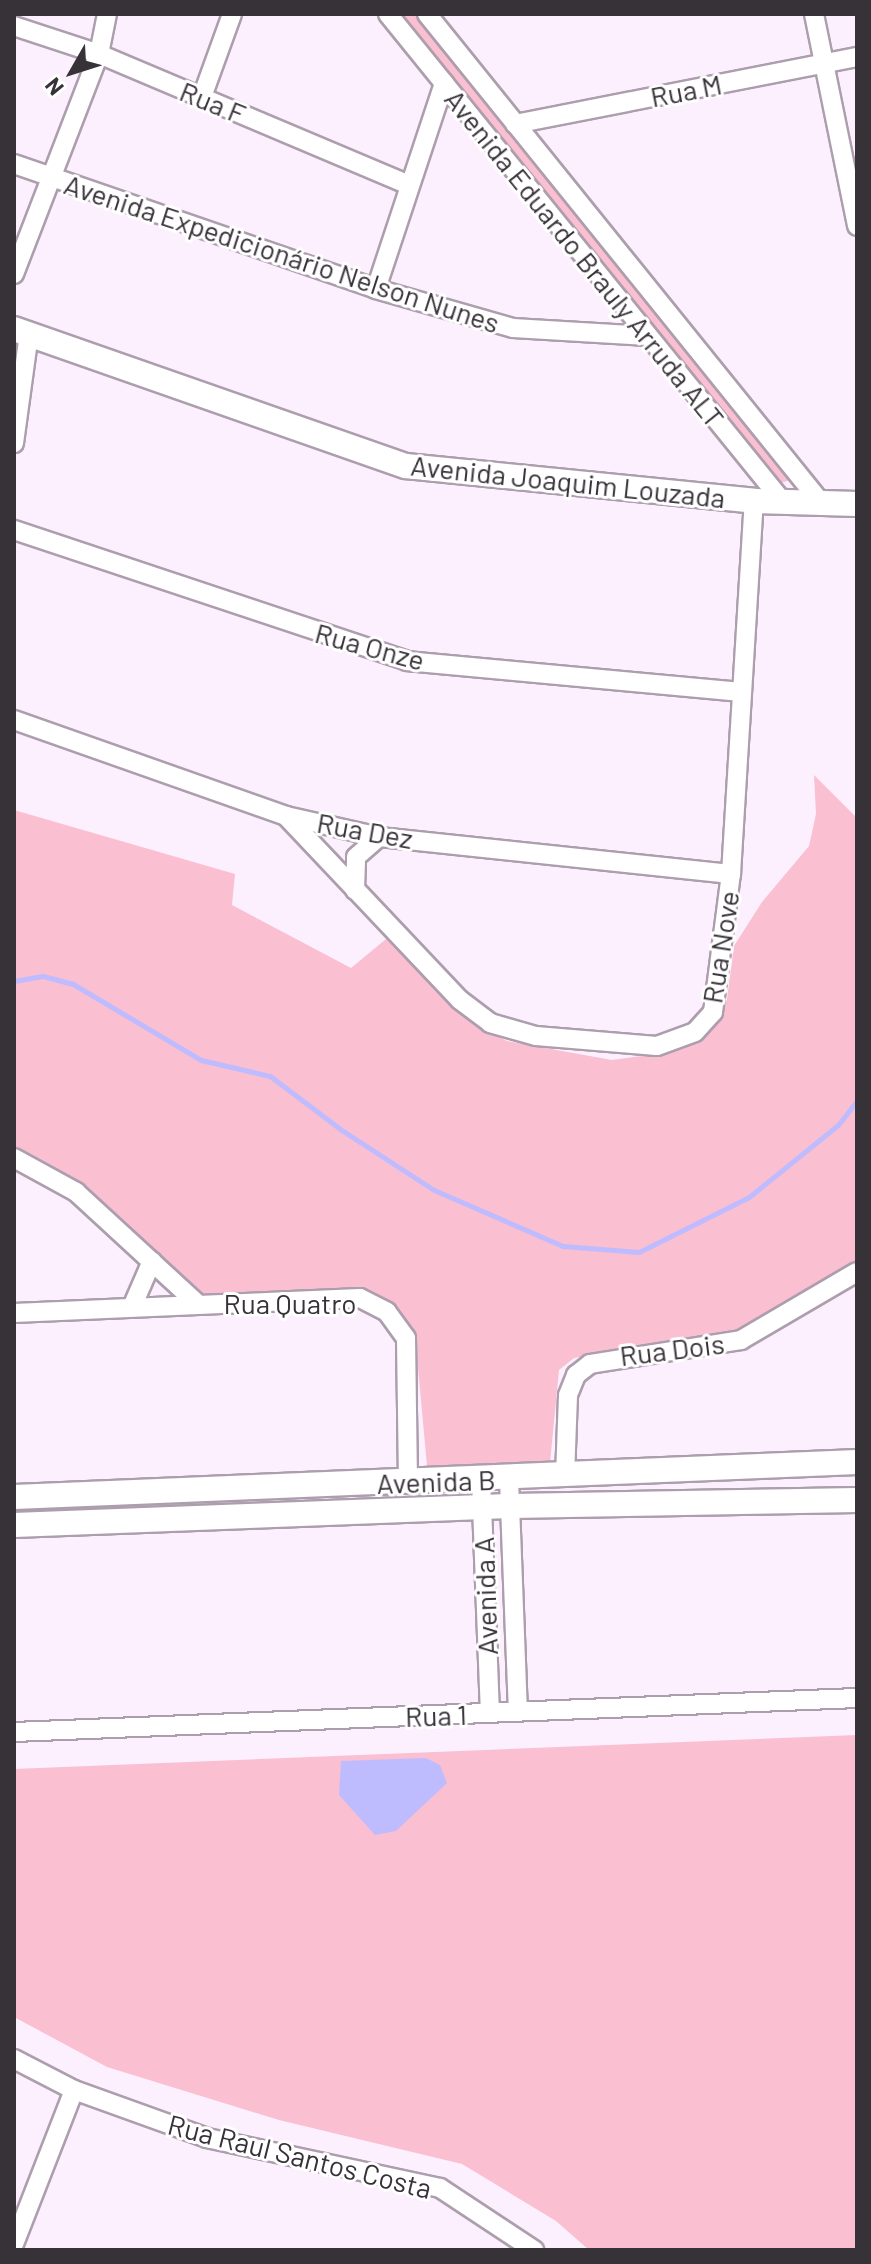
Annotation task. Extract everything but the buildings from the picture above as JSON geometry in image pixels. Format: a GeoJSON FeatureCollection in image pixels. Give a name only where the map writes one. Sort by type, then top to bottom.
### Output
{"type":"FeatureCollection","features":[{"type":"Feature","properties":{"kind":"street"},"geometry":{"type":"LineString","coordinates":[[14,274],[48,177],[99,54],[107,14]]}},
{"type":"Feature","properties":{"kind":"street"},"geometry":{"type":"LineString","coordinates":[[202,97],[232,14]]}},
{"type":"Feature","properties":{"kind":"street","name":"Avenida Eduardo Brauly Arruda ALT"},"geometry":{"type":"LineString","coordinates":[[388,14],[783,502]]}},
{"type":"Feature","properties":{"kind":"street","name":"Avenida Eduardo Brauly Arruda ALT"},"geometry":{"type":"LineString","coordinates":[[427,14],[818,499]]}},
{"type":"Feature","properties":{"kind":"street"},"geometry":{"type":"LineString","coordinates":[[814,14],[857,226]]}},
{"type":"Feature","properties":{"kind":"street","name":"Rua F"},"geometry":{"type":"LineString","coordinates":[[14,26],[99,54],[409,185]]}},
{"type":"Feature","properties":{"kind":"street","name":"Rua M"},"geometry":{"type":"LineString","coordinates":[[515,124],[857,57]]}},
{"type":"Feature","properties":{"kind":"street"},"geometry":{"type":"LineString","coordinates":[[376,289],[444,83]]}},
{"type":"Feature","properties":{"kind":"street","name":"Avenida Expedicionário Nelson Nunes"},"geometry":{"type":"LineString","coordinates":[[14,164],[376,289],[513,328],[648,336]]}},
{"type":"Feature","properties":{"kind":"street"},"geometry":{"type":"LineString","coordinates":[[14,443],[21,332]]}},
{"type":"Feature","properties":{"kind":"street","name":"Avenida Joaquim Louzada"},"geometry":{"type":"LineString","coordinates":[[21,332],[406,466],[754,501],[818,499],[857,504]]}},
{"type":"Feature","properties":{"kind":"street","name":"Rua Nove"},"geometry":{"type":"LineString","coordinates":[[286,816],[460,1000],[490,1023],[536,1036],[657,1046],[695,1032],[713,1012],[731,874],[754,501]]}},
{"type":"Feature","properties":{"kind":"street","name":"Rua Onze"},"geometry":{"type":"LineString","coordinates":[[14,530],[407,661],[741,692]]}},
{"type":"Feature","properties":{"kind":"street","name":"Rua Dez"},"geometry":{"type":"LineString","coordinates":[[14,720],[286,816],[379,837],[731,874]]}},
{"type":"Feature","properties":{"kind":"street"},"geometry":{"type":"LineString","coordinates":[[355,890],[356,857],[379,837]]}},
{"type":"Feature","properties":{"kind":"street"},"geometry":{"type":"LineString","coordinates":[[14,1158],[76,1192],[198,1304]]}},
{"type":"Feature","properties":{"kind":"street"},"geometry":{"type":"LineString","coordinates":[[132,1307],[152,1261]]}},
{"type":"Feature","properties":{"kind":"street","name":"Rua Dois"},"geometry":{"type":"LineString","coordinates":[[565,1477],[568,1395],[576,1375],[590,1364],[741,1340],[857,1272]]}},
{"type":"Feature","properties":{"kind":"street","name":"Rua Quatro"},"geometry":{"type":"LineString","coordinates":[[14,1313],[360,1298],[387,1312],[406,1338],[408,1482]]}},
{"type":"Feature","properties":{"kind":"street","name":"Avenida B"},"geometry":{"type":"LineString","coordinates":[[14,1497],[565,1477],[857,1462]]}},
{"type":"Feature","properties":{"kind":"street","name":"Avenida A"},"geometry":{"type":"LineString","coordinates":[[509,1479],[518,1712]]}},
{"type":"Feature","properties":{"kind":"street","name":"Avenida A"},"geometry":{"type":"LineString","coordinates":[[481,1480],[490,1713]]}},
{"type":"Feature","properties":{"kind":"street","name":"Avenida B"},"geometry":{"type":"LineString","coordinates":[[14,1525],[509,1506],[857,1500]]}},
{"type":"Feature","properties":{"kind":"street","name":"Rua 1"},"geometry":{"type":"LineString","coordinates":[[14,1732],[857,1698]]}},
{"type":"Feature","properties":{"kind":"street","name":"Rua Raul Santos Costa"},"geometry":{"type":"LineString","coordinates":[[14,2059],[74,2090],[207,2138],[440,2188],[534,2250]]}},
{"type":"Feature","properties":{"kind":"street"},"geometry":{"type":"LineString","coordinates":[[14,2244],[74,2090]]}},
{"type":"Feature","properties":{"kind":"shaded area"},"geometry":{"type":"Polygon","coordinates":[[[396,14],[421,14],[790,480],[775,485],[396,14]]]}},
{"type":"Feature","properties":{"kind":"shaded area"},"geometry":{"type":"Polygon","coordinates":[[[814,775],[857,818],[857,1262],[740,1330],[574,1358],[559,1370],[550,1463],[427,1466],[415,1335],[395,1305],[372,1291],[205,1296],[61,1172],[14,1147],[14,810],[235,874],[232,905],[351,968],[386,939],[473,1024],[507,1041],[612,1060],[671,1052],[717,1023],[727,999],[734,946],[762,902],[809,846],[816,814],[814,775]]]}},
{"type":"Feature","properties":{"kind":"shaded area"},"geometry":{"type":"Polygon","coordinates":[[[857,1735],[857,2250],[589,2250],[556,2221],[462,2164],[279,2120],[107,2067],[14,2017],[14,1769],[857,1735]]]}},
{"type":"Feature","properties":{"kind":"shaded area"},"geometry":{"type":"Polygon","coordinates":[[[426,1758],[440,1765],[447,1783],[396,1831],[375,1835],[339,1795],[341,1761],[426,1758]]]}},
{"type":"Feature","properties":{"kind":"waterway"},"geometry":{"type":"LineString","coordinates":[[14,981],[43,976],[73,984],[201,1060],[270,1076],[340,1129],[434,1190],[563,1246],[639,1252],[749,1197],[838,1125],[857,1101]]}}]}
